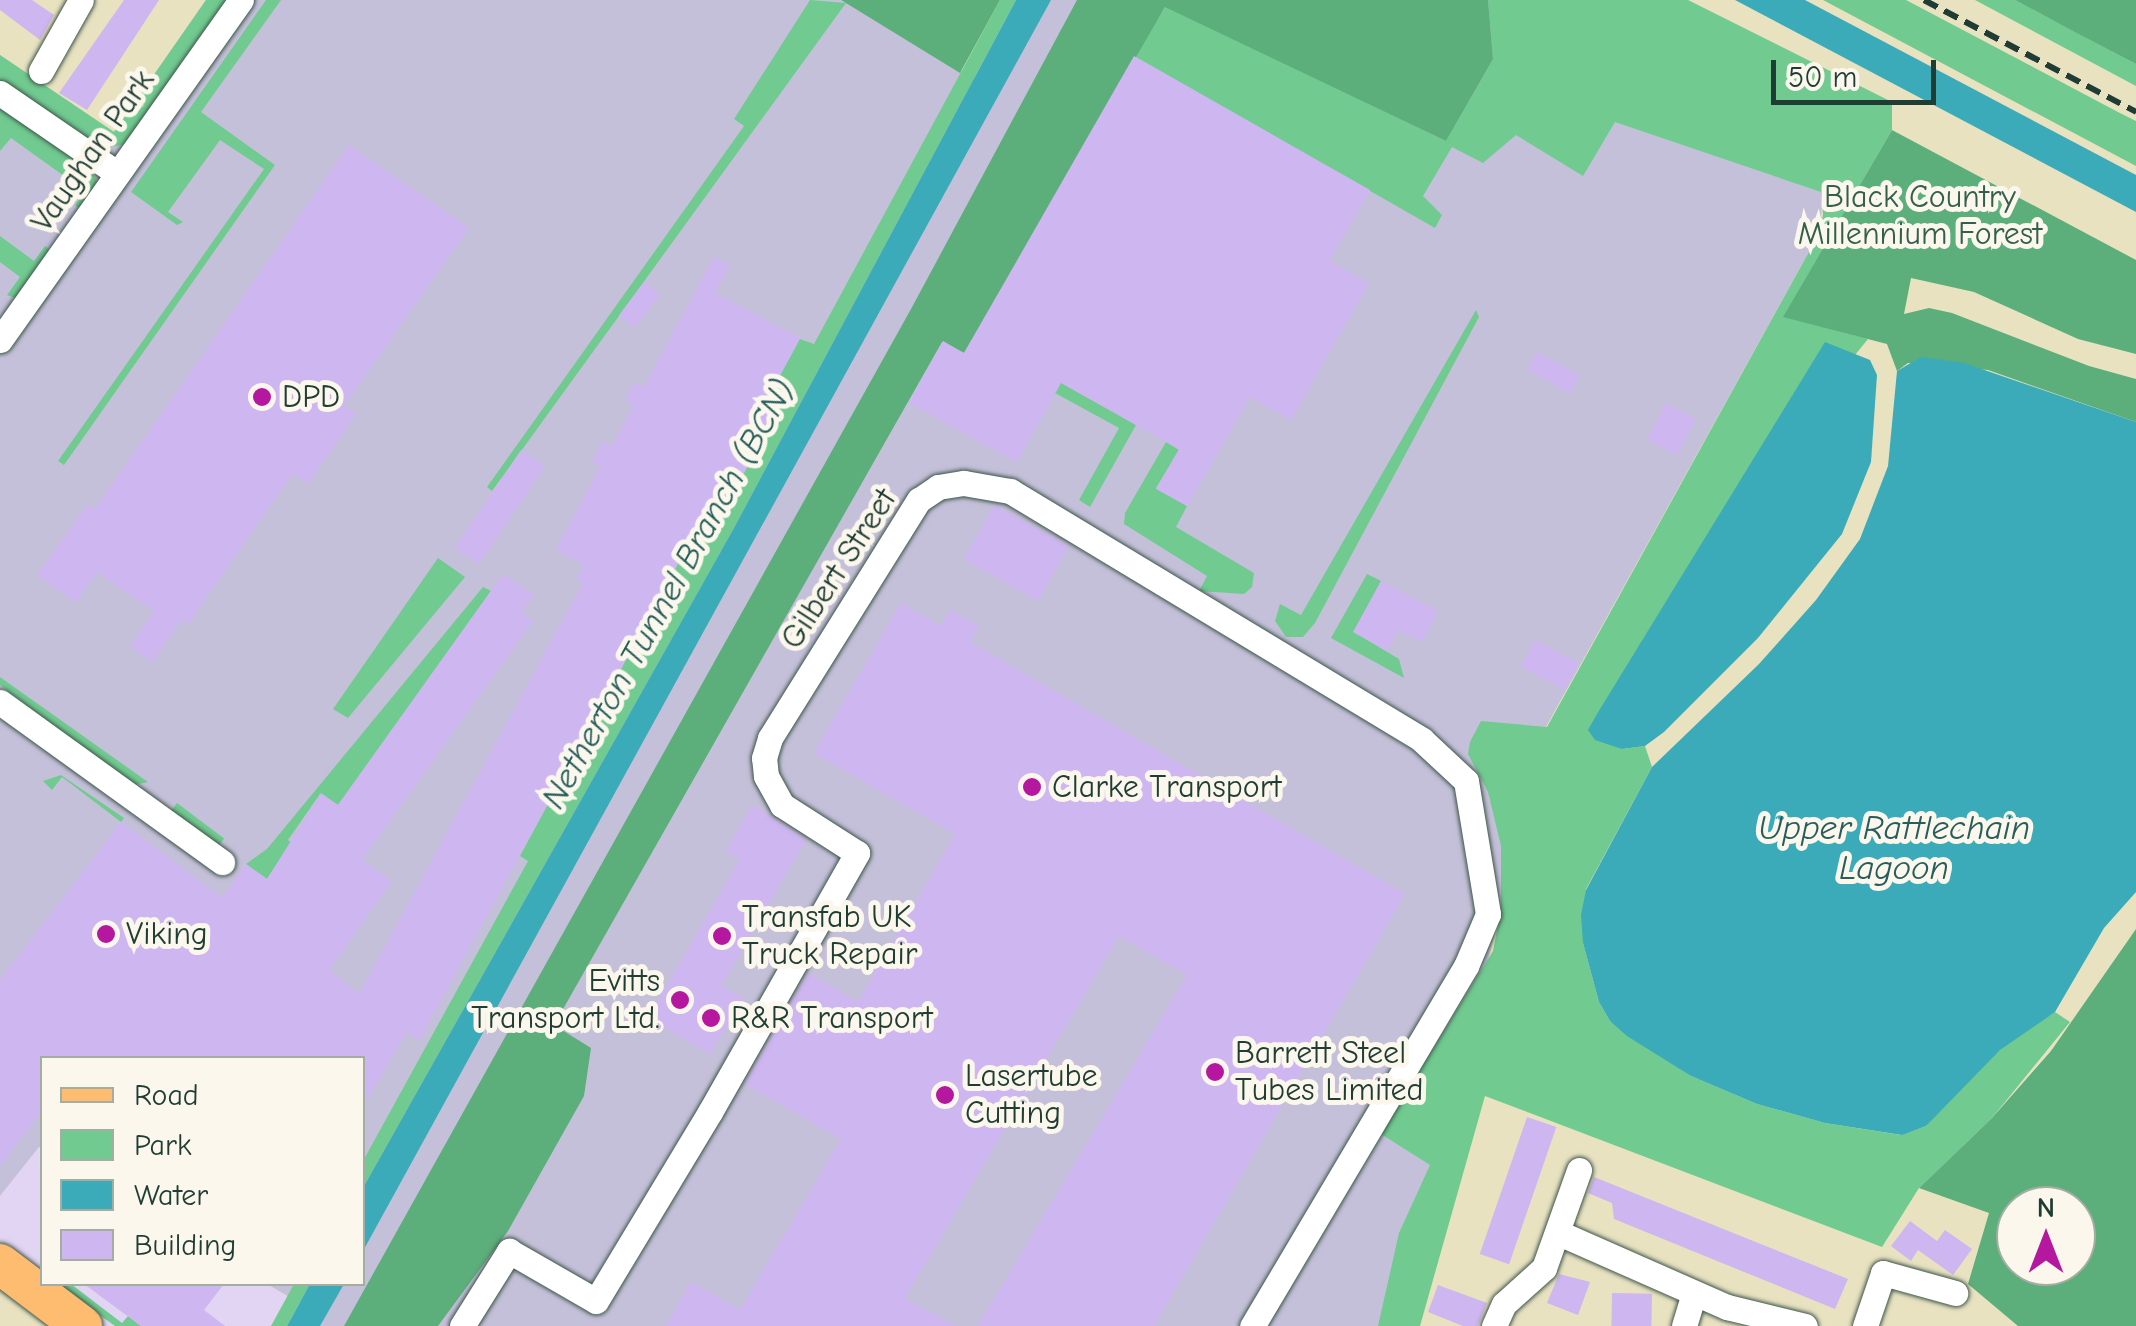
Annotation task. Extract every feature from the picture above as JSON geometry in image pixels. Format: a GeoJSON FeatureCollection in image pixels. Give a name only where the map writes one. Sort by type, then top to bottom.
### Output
{"type":"FeatureCollection","features":[{"type":"Feature","properties":{"kind":"main road"},"geometry":{"type":"LineString","coordinates":[[0,1264],[82,1326]]}},
{"type":"Feature","properties":{"kind":"street"},"geometry":{"type":"LineString","coordinates":[[40,71],[81,0]]}},
{"type":"Feature","properties":{"kind":"street","name":"Vaughan Park"},"geometry":{"type":"LineString","coordinates":[[0,340],[241,0]]}},
{"type":"Feature","properties":{"kind":"street"},"geometry":{"type":"LineString","coordinates":[[0,93],[117,173]]}},
{"type":"Feature","properties":{"kind":"street","name":"Gilbert Street"},"geometry":{"type":"LineString","coordinates":[[462,1326],[509,1250],[596,1301],[710,1112],[856,853],[782,806],[766,776],[764,758],[770,738],[919,500],[938,487],[964,483],[1010,490],[1422,740],[1466,781],[1488,914],[1466,966],[1252,1326]]}},
{"type":"Feature","properties":{"kind":"street"},"geometry":{"type":"LineString","coordinates":[[0,702],[222,862]]}},
{"type":"Feature","properties":{"kind":"street"},"geometry":{"type":"LineString","coordinates":[[1494,1326],[1504,1304],[1544,1268],[1579,1170]]}},
{"type":"Feature","properties":{"kind":"street"},"geometry":{"type":"LineString","coordinates":[[1559,1233],[1728,1307],[1805,1326]]}},
{"type":"Feature","properties":{"kind":"street"},"geometry":{"type":"LineString","coordinates":[[1865,1326],[1883,1273],[1954,1293]]}},
{"type":"Feature","properties":{"kind":"street"},"geometry":{"type":"LineString","coordinates":[[1684,1326],[1694,1293]]}},
{"type":"Feature","properties":{"kind":"shaded area"},"geometry":{"type":"Polygon","coordinates":[[[206,0],[841,0],[987,86],[1034,0],[1491,0],[1615,121],[1822,192],[1821,230],[1546,727],[1397,1326],[306,1326],[313,1311],[270,1286],[365,1286],[365,1056],[40,1056],[40,1148],[0,1196],[0,55],[114,132],[206,0]]]}},
{"type":"Feature","properties":{"kind":"shaded area"},"geometry":{"type":"Polygon","coordinates":[[[39,1146],[40,1286],[270,1286],[313,1312],[306,1326],[82,1326],[0,1264],[0,1196],[39,1146]]]}},
{"type":"Feature","properties":{"kind":"green space"},"geometry":{"type":"Polygon","coordinates":[[[206,0],[229,0],[126,144],[101,149],[0,82],[0,55],[114,132],[206,0]]]}},
{"type":"Feature","properties":{"kind":"green space"},"geometry":{"type":"Polygon","coordinates":[[[266,0],[281,0],[201,112],[275,165],[64,465],[58,461],[264,169],[220,140],[168,212],[183,222],[177,225],[131,192],[266,0]]]}},
{"type":"Feature","properties":{"kind":"green space"},"geometry":{"type":"Polygon","coordinates":[[[810,0],[846,3],[492,491],[487,487],[744,126],[734,119],[810,0]]]}},
{"type":"Feature","properties":{"kind":"green space"},"geometry":{"type":"Polygon","coordinates":[[[841,0],[1000,0],[960,73],[841,0]]]}},
{"type":"Feature","properties":{"kind":"green space"},"geometry":{"type":"Polygon","coordinates":[[[1000,0],[1016,0],[734,528],[365,1184],[365,1157],[528,861],[520,856],[720,486],[733,493],[783,401],[770,394],[800,339],[814,344],[1000,0]]]}},
{"type":"Feature","properties":{"kind":"green space"},"geometry":{"type":"Polygon","coordinates":[[[1077,0],[1488,0],[1493,59],[1446,141],[1165,7],[964,353],[942,342],[554,1025],[591,1048],[584,1096],[508,1231],[438,1326],[344,1326],[911,309],[1077,0]]]}},
{"type":"Feature","properties":{"kind":"green space"},"geometry":{"type":"Polygon","coordinates":[[[1488,0],[1688,0],[1892,102],[1892,130],[1784,316],[1868,339],[1855,355],[1825,343],[1622,749],[1645,746],[1652,767],[1586,889],[1583,943],[1599,1002],[1610,1021],[1691,1076],[1757,1104],[1825,1123],[1901,1135],[1926,1126],[1959,1086],[2018,1034],[2055,1012],[2070,1022],[1992,1118],[1919,1188],[1882,1247],[1485,1096],[1420,1326],[1378,1326],[1399,1233],[1430,1165],[1381,1134],[1493,951],[1501,910],[1501,846],[1488,792],[1468,754],[1470,742],[1481,721],[1547,727],[1821,230],[1823,214],[1821,192],[1615,122],[1583,176],[1516,135],[1483,163],[1452,147],[1423,196],[1442,215],[1435,228],[1134,56],[1166,6],[1446,141],[1493,59],[1488,0]]]}},
{"type":"Feature","properties":{"kind":"green space"},"geometry":{"type":"Polygon","coordinates":[[[1823,0],[1906,0],[2136,121],[2136,166],[1823,0]]]}},
{"type":"Feature","properties":{"kind":"green space"},"geometry":{"type":"Polygon","coordinates":[[[1975,0],[2015,0],[2136,64],[2136,86],[1975,0]]]}},
{"type":"Feature","properties":{"kind":"green space"},"geometry":{"type":"Polygon","coordinates":[[[2015,0],[2136,0],[2136,64],[2071,30],[2015,0]]]}},
{"type":"Feature","properties":{"kind":"green space"},"geometry":{"type":"Polygon","coordinates":[[[0,106],[91,168],[97,182],[83,211],[75,205],[85,191],[11,138],[0,151],[0,106]]]}},
{"type":"Feature","properties":{"kind":"green space","name":"Black Country Millennium Forest"},"geometry":{"type":"Polygon","coordinates":[[[1892,130],[2136,260],[2136,354],[2078,339],[1974,292],[1911,278],[1904,314],[1929,308],[1952,313],[2089,366],[2136,379],[2136,422],[1988,370],[1908,363],[1897,371],[1887,344],[1783,317],[1892,130]]]}},
{"type":"Feature","properties":{"kind":"green space"},"geometry":{"type":"Polygon","coordinates":[[[0,236],[34,261],[45,246],[54,253],[17,299],[7,295],[20,277],[0,262],[0,236]]]}},
{"type":"Feature","properties":{"kind":"green space"},"geometry":{"type":"Polygon","coordinates":[[[1476,310],[1479,317],[1315,623],[1303,637],[1286,637],[1275,621],[1280,604],[1301,615],[1476,310]]]}},
{"type":"Feature","properties":{"kind":"green space"},"geometry":{"type":"Polygon","coordinates":[[[975,334],[1136,425],[1090,507],[1079,500],[1119,428],[1055,393],[975,334]]]}},
{"type":"Feature","properties":{"kind":"green space"},"geometry":{"type":"Polygon","coordinates":[[[1166,442],[1179,450],[1156,488],[1187,506],[1176,527],[1254,573],[1252,587],[1244,594],[1199,591],[1207,576],[1124,524],[1125,513],[1166,442]]]}},
{"type":"Feature","properties":{"kind":"green space"},"geometry":{"type":"Polygon","coordinates":[[[438,558],[465,577],[348,718],[333,709],[438,558]]]}},
{"type":"Feature","properties":{"kind":"green space"},"geometry":{"type":"Polygon","coordinates":[[[1367,574],[1381,581],[1354,632],[1399,659],[1404,678],[1331,638],[1367,574]]]}},
{"type":"Feature","properties":{"kind":"green space"},"geometry":{"type":"Polygon","coordinates":[[[483,587],[491,591],[338,805],[320,794],[288,840],[304,852],[280,860],[267,879],[246,864],[267,849],[483,587]]]}},
{"type":"Feature","properties":{"kind":"green space"},"geometry":{"type":"Polygon","coordinates":[[[0,677],[148,782],[133,785],[0,685],[0,677]]]}},
{"type":"Feature","properties":{"kind":"green space"},"geometry":{"type":"Polygon","coordinates":[[[61,775],[124,818],[121,822],[62,777],[52,790],[43,781],[61,775]]]}},
{"type":"Feature","properties":{"kind":"green space"},"geometry":{"type":"Polygon","coordinates":[[[177,803],[224,839],[217,847],[170,812],[177,803]]]}},
{"type":"Feature","properties":{"kind":"green space"},"geometry":{"type":"Polygon","coordinates":[[[2136,929],[2136,1326],[2018,1326],[1968,1284],[1989,1213],[1919,1188],[1992,1118],[2051,1051],[2136,929]]]}},
{"type":"Feature","properties":{"kind":"green space"},"geometry":{"type":"Polygon","coordinates":[[[59,1286],[74,1286],[122,1323],[128,1316],[141,1326],[115,1326],[59,1286]]]}},
{"type":"Feature","properties":{"kind":"green space"},"geometry":{"type":"Polygon","coordinates":[[[293,1286],[309,1286],[287,1326],[271,1326],[293,1286]]]}},
{"type":"Feature","properties":{"kind":"water"},"geometry":{"type":"Polygon","coordinates":[[[1016,0],[1051,0],[365,1247],[365,1184],[734,528],[1016,0]]]}},
{"type":"Feature","properties":{"kind":"water"},"geometry":{"type":"Polygon","coordinates":[[[1735,0],[1805,0],[2136,175],[2136,212],[1735,0]]]}},
{"type":"Feature","properties":{"kind":"water"},"geometry":{"type":"Polygon","coordinates":[[[1825,342],[1870,360],[1877,375],[1871,462],[1842,534],[1758,638],[1664,732],[1645,746],[1622,749],[1595,740],[1588,730],[1597,714],[1825,342]]]}},
{"type":"Feature","properties":{"kind":"water","name":"Upper Rattlechain Lagoon"},"geometry":{"type":"Polygon","coordinates":[[[1921,357],[1964,363],[2136,422],[2136,892],[2104,928],[2055,1012],[2000,1050],[1926,1126],[1902,1135],[1825,1123],[1757,1104],[1691,1076],[1627,1036],[1610,1021],[1599,1002],[1583,943],[1581,915],[1586,890],[1652,767],[1759,664],[1816,600],[1860,539],[1888,466],[1897,371],[1921,357]]]}},
{"type":"Feature","properties":{"kind":"water"},"geometry":{"type":"Polygon","coordinates":[[[309,1286],[343,1286],[320,1326],[287,1326],[309,1286]]]}},
{"type":"Feature","properties":{"kind":"building"},"geometry":{"type":"Polygon","coordinates":[[[0,0],[32,0],[54,15],[40,40],[0,10],[0,0]]]}},
{"type":"Feature","properties":{"kind":"building"},"geometry":{"type":"Polygon","coordinates":[[[124,0],[159,0],[87,110],[59,93],[124,0]]]}},
{"type":"Feature","properties":{"kind":"building"},"geometry":{"type":"Polygon","coordinates":[[[1134,56],[1370,190],[1329,261],[1369,283],[1291,420],[1250,397],[1187,506],[1156,489],[1179,449],[1061,383],[1017,462],[909,403],[943,341],[964,353],[1134,56]]]}},
{"type":"Feature","properties":{"kind":"building","name":"DPD"},"geometry":{"type":"Polygon","coordinates":[[[349,145],[469,228],[344,406],[356,414],[308,484],[293,473],[188,624],[182,619],[152,662],[130,646],[154,611],[97,572],[76,602],[37,575],[88,504],[95,509],[349,145]]]}},
{"type":"Feature","properties":{"kind":"building"},"geometry":{"type":"Polygon","coordinates":[[[714,257],[730,266],[715,293],[800,338],[770,394],[783,401],[733,493],[720,486],[419,1041],[407,1032],[365,1103],[365,1056],[40,1056],[40,1114],[0,1166],[0,980],[121,822],[222,898],[246,864],[267,879],[321,793],[338,805],[503,574],[534,595],[521,612],[533,621],[362,860],[392,881],[329,970],[359,994],[583,583],[577,579],[584,565],[556,549],[601,466],[592,462],[603,441],[612,446],[634,405],[625,401],[635,382],[644,387],[714,257]]]}},
{"type":"Feature","properties":{"kind":"building"},"geometry":{"type":"Polygon","coordinates":[[[644,282],[660,294],[635,328],[619,316],[644,282]]]}},
{"type":"Feature","properties":{"kind":"building"},"geometry":{"type":"Polygon","coordinates":[[[1537,352],[1580,376],[1570,393],[1527,369],[1537,352]]]}},
{"type":"Feature","properties":{"kind":"building"},"geometry":{"type":"Polygon","coordinates":[[[1666,403],[1696,419],[1677,455],[1647,439],[1666,403]]]}},
{"type":"Feature","properties":{"kind":"building"},"geometry":{"type":"Polygon","coordinates":[[[521,450],[545,466],[479,564],[455,548],[521,450]]]}},
{"type":"Feature","properties":{"kind":"building"},"geometry":{"type":"Polygon","coordinates":[[[994,505],[1068,546],[1038,600],[964,559],[994,505]]]}},
{"type":"Feature","properties":{"kind":"building"},"geometry":{"type":"Polygon","coordinates":[[[1381,581],[1438,611],[1422,642],[1398,630],[1387,651],[1353,632],[1381,581]]]}},
{"type":"Feature","properties":{"kind":"building"},"geometry":{"type":"Polygon","coordinates":[[[901,603],[941,626],[950,610],[979,626],[970,642],[1405,894],[1154,1326],[978,1326],[1187,975],[1119,936],[905,1298],[955,1326],[666,1326],[691,1282],[740,1310],[841,1139],[745,1084],[808,973],[858,1002],[955,834],[814,753],[901,603]]]}},
{"type":"Feature","properties":{"kind":"building"},"geometry":{"type":"Polygon","coordinates":[[[1535,640],[1579,663],[1565,690],[1521,666],[1535,640]]]}},
{"type":"Feature","properties":{"kind":"building"},"geometry":{"type":"Polygon","coordinates":[[[753,805],[806,840],[721,986],[743,998],[710,1054],[648,1018],[740,859],[726,851],[753,805]]]}},
{"type":"Feature","properties":{"kind":"building"},"geometry":{"type":"Polygon","coordinates":[[[1527,1117],[1556,1127],[1509,1264],[1480,1254],[1527,1117]]]}},
{"type":"Feature","properties":{"kind":"building"},"geometry":{"type":"Polygon","coordinates":[[[1594,1177],[1848,1279],[1835,1309],[1614,1219],[1612,1203],[1588,1193],[1594,1177]]]}},
{"type":"Feature","properties":{"kind":"building"},"geometry":{"type":"Polygon","coordinates":[[[1910,1221],[1937,1241],[1945,1230],[1972,1249],[1953,1275],[1918,1250],[1911,1261],[1891,1246],[1910,1221]]]}},
{"type":"Feature","properties":{"kind":"building"},"geometry":{"type":"Polygon","coordinates":[[[1559,1274],[1590,1282],[1578,1315],[1547,1303],[1559,1274]]]}},
{"type":"Feature","properties":{"kind":"building"},"geometry":{"type":"Polygon","coordinates":[[[1438,1285],[1487,1303],[1478,1326],[1463,1326],[1428,1312],[1438,1285]]]}},
{"type":"Feature","properties":{"kind":"building"},"geometry":{"type":"Polygon","coordinates":[[[87,1286],[222,1286],[204,1310],[225,1326],[141,1326],[87,1286]]]}},
{"type":"Feature","properties":{"kind":"building"},"geometry":{"type":"Polygon","coordinates":[[[1612,1293],[1652,1294],[1651,1326],[1611,1326],[1612,1293]]]}},
{"type":"Feature","properties":{"kind":"railway"},"geometry":{"type":"LineString","coordinates":[[1924,0],[2136,112]]}},
{"type":"Feature","properties":{"kind":"place","name":"DPD"},"geometry":{"type":"Point","coordinates":[262,397]}},
{"type":"Feature","properties":{"kind":"place","name":"Clarke Transport"},"geometry":{"type":"Point","coordinates":[1032,787]}},
{"type":"Feature","properties":{"kind":"place","name":"Viking"},"geometry":{"type":"Point","coordinates":[106,934]}},
{"type":"Feature","properties":{"kind":"place","name":"Transfab UK Truck Repair"},"geometry":{"type":"Point","coordinates":[722,936]}},
{"type":"Feature","properties":{"kind":"place","name":"Evitts Transport Ltd."},"geometry":{"type":"Point","coordinates":[680,1000]}},
{"type":"Feature","properties":{"kind":"place","name":"R&R Transport"},"geometry":{"type":"Point","coordinates":[711,1018]}},
{"type":"Feature","properties":{"kind":"place","name":"Barrett Steel Tubes Limited"},"geometry":{"type":"Point","coordinates":[1215,1072]}},
{"type":"Feature","properties":{"kind":"place","name":"Lasertube Cutting"},"geometry":{"type":"Point","coordinates":[945,1095]}},
{"type":"Feature","properties":{"kind":"water label","name":"Netherton Tunnel Branch (BCN)"},"geometry":{"type":"Point","coordinates":[668,594]}}]}
